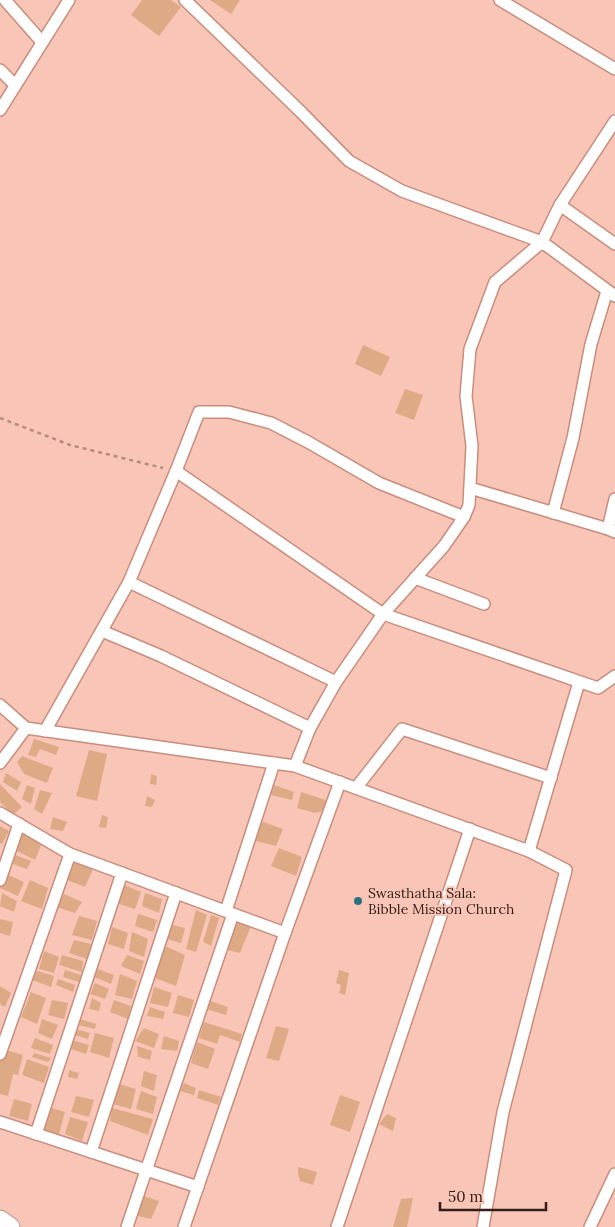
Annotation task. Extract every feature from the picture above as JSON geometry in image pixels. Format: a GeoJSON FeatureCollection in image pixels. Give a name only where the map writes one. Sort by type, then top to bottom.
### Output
{"type":"FeatureCollection","features":[{"type":"Feature","properties":{"kind":"main road"},"geometry":{"type":"LineString","coordinates":[[0,1220],[10,1227]]}},
{"type":"Feature","properties":{"kind":"street"},"geometry":{"type":"LineString","coordinates":[[5,0],[42,42]]}},
{"type":"Feature","properties":{"kind":"street"},"geometry":{"type":"LineString","coordinates":[[0,110],[69,0]]}},
{"type":"Feature","properties":{"kind":"street"},"geometry":{"type":"LineString","coordinates":[[185,0],[349,161],[402,191],[542,242],[611,294],[591,344],[573,438],[553,512]]}},
{"type":"Feature","properties":{"kind":"street"},"geometry":{"type":"LineString","coordinates":[[500,0],[615,69]]}},
{"type":"Feature","properties":{"kind":"street"},"geometry":{"type":"LineString","coordinates":[[0,70],[15,85]]}},
{"type":"Feature","properties":{"kind":"street"},"geometry":{"type":"LineString","coordinates":[[294,766],[310,728],[336,682],[383,614],[444,546],[464,517],[469,504],[472,446],[466,396],[470,349],[495,282],[542,242],[560,205],[611,137],[615,121]]}},
{"type":"Feature","properties":{"kind":"street"},"geometry":{"type":"LineString","coordinates":[[560,205],[615,244]]}},
{"type":"Feature","properties":{"kind":"street"},"geometry":{"type":"LineString","coordinates":[[45,731],[129,582],[199,412],[229,412],[271,422],[379,483],[464,517]]}},
{"type":"Feature","properties":{"kind":"street"},"geometry":{"type":"LineString","coordinates":[[176,471],[383,614],[598,688],[615,676]]}},
{"type":"Feature","properties":{"kind":"street"},"geometry":{"type":"LineString","coordinates":[[470,488],[612,530],[615,499]]}},
{"type":"Feature","properties":{"kind":"street"},"geometry":{"type":"LineString","coordinates":[[415,578],[484,604]]}},
{"type":"Feature","properties":{"kind":"street"},"geometry":{"type":"LineString","coordinates":[[129,582],[336,682]]}},
{"type":"Feature","properties":{"kind":"street"},"geometry":{"type":"LineString","coordinates":[[102,631],[161,656],[310,728]]}},
{"type":"Feature","properties":{"kind":"street"},"geometry":{"type":"LineString","coordinates":[[529,851],[580,682]]}},
{"type":"Feature","properties":{"kind":"street"},"geometry":{"type":"LineString","coordinates":[[0,705],[26,728],[294,766],[529,851],[566,870],[503,1112],[483,1227]]}},
{"type":"Feature","properties":{"kind":"street"},"geometry":{"type":"LineString","coordinates":[[0,763],[26,728]]}},
{"type":"Feature","properties":{"kind":"street"},"geometry":{"type":"LineString","coordinates":[[356,788],[402,730],[551,778]]}},
{"type":"Feature","properties":{"kind":"street"},"geometry":{"type":"LineString","coordinates":[[127,1227],[230,912],[274,763]]}},
{"type":"Feature","properties":{"kind":"street"},"geometry":{"type":"LineString","coordinates":[[184,1227],[285,933],[340,782]]}},
{"type":"Feature","properties":{"kind":"street"},"geometry":{"type":"LineString","coordinates":[[0,813],[70,854],[285,933]]}},
{"type":"Feature","properties":{"kind":"street"},"geometry":{"type":"LineString","coordinates":[[0,880],[19,824]]}},
{"type":"Feature","properties":{"kind":"street"},"geometry":{"type":"LineString","coordinates":[[337,1227],[470,830]]}},
{"type":"Feature","properties":{"kind":"street"},"geometry":{"type":"LineString","coordinates":[[0,1054],[70,854]]}},
{"type":"Feature","properties":{"kind":"street"},"geometry":{"type":"LineString","coordinates":[[36,1134],[122,873]]}},
{"type":"Feature","properties":{"kind":"street"},"geometry":{"type":"LineString","coordinates":[[91,1152],[176,893]]}},
{"type":"Feature","properties":{"kind":"street"},"geometry":{"type":"LineString","coordinates":[[0,1122],[198,1187]]}},
{"type":"Feature","properties":{"kind":"street"},"geometry":{"type":"LineString","coordinates":[[590,1227],[615,1174]]}},
{"type":"Feature","properties":{"kind":"path"},"geometry":{"type":"LineString","coordinates":[[0,418],[70,445],[176,471]]}},
{"type":"Feature","properties":{"kind":"building"},"geometry":{"type":"Polygon","coordinates":[[[142,0],[171,0],[181,7],[159,36],[131,15],[142,0]]]}},
{"type":"Feature","properties":{"kind":"building"},"geometry":{"type":"Polygon","coordinates":[[[210,0],[240,0],[231,14],[210,0]]]}},
{"type":"Feature","properties":{"kind":"building"},"geometry":{"type":"Polygon","coordinates":[[[363,345],[390,357],[381,376],[355,364],[363,345]]]}},
{"type":"Feature","properties":{"kind":"building"},"geometry":{"type":"Polygon","coordinates":[[[405,389],[423,395],[414,420],[395,413],[405,389]]]}},
{"type":"Feature","properties":{"kind":"building"},"geometry":{"type":"Polygon","coordinates":[[[34,739],[59,747],[56,755],[40,749],[36,757],[28,755],[34,739]]]}},
{"type":"Feature","properties":{"kind":"building"},"geometry":{"type":"Polygon","coordinates":[[[89,750],[107,754],[97,801],[76,796],[89,750]]]}},
{"type":"Feature","properties":{"kind":"building"},"geometry":{"type":"Polygon","coordinates":[[[22,756],[53,768],[47,783],[24,774],[17,762],[22,756]]]}},
{"type":"Feature","properties":{"kind":"building"},"geometry":{"type":"Polygon","coordinates":[[[6,773],[21,782],[17,791],[3,782],[6,773]]]}},
{"type":"Feature","properties":{"kind":"building"},"geometry":{"type":"Polygon","coordinates":[[[151,774],[157,776],[156,785],[150,784],[151,774]]]}},
{"type":"Feature","properties":{"kind":"building"},"geometry":{"type":"Polygon","coordinates":[[[0,784],[22,807],[13,815],[0,802],[0,784]]]}},
{"type":"Feature","properties":{"kind":"building"},"geometry":{"type":"Polygon","coordinates":[[[27,785],[35,788],[31,804],[22,799],[27,785]]]}},
{"type":"Feature","properties":{"kind":"building"},"geometry":{"type":"Polygon","coordinates":[[[274,785],[294,792],[292,800],[271,795],[274,785]]]}},
{"type":"Feature","properties":{"kind":"building"},"geometry":{"type":"Polygon","coordinates":[[[40,790],[52,793],[42,814],[34,809],[40,790]]]}},
{"type":"Feature","properties":{"kind":"building"},"geometry":{"type":"Polygon","coordinates":[[[301,792],[326,800],[323,811],[315,813],[297,808],[301,792]]]}},
{"type":"Feature","properties":{"kind":"building"},"geometry":{"type":"Polygon","coordinates":[[[147,796],[155,800],[152,807],[145,806],[147,796]]]}},
{"type":"Feature","properties":{"kind":"building"},"geometry":{"type":"Polygon","coordinates":[[[102,815],[108,817],[106,828],[99,827],[102,815]]]}},
{"type":"Feature","properties":{"kind":"building"},"geometry":{"type":"Polygon","coordinates":[[[53,817],[67,822],[63,831],[50,829],[53,817]]]}},
{"type":"Feature","properties":{"kind":"building"},"geometry":{"type":"Polygon","coordinates":[[[258,820],[283,829],[276,846],[252,840],[258,820]]]}},
{"type":"Feature","properties":{"kind":"building"},"geometry":{"type":"Polygon","coordinates":[[[0,826],[9,831],[2,844],[0,843],[0,826]]]}},
{"type":"Feature","properties":{"kind":"building"},"geometry":{"type":"Polygon","coordinates":[[[18,832],[42,843],[35,860],[13,849],[18,832]]]}},
{"type":"Feature","properties":{"kind":"building"},"geometry":{"type":"Polygon","coordinates":[[[279,848],[302,857],[296,876],[271,866],[279,848]]]}},
{"type":"Feature","properties":{"kind":"building"},"geometry":{"type":"Polygon","coordinates":[[[10,853],[31,861],[27,869],[8,862],[10,853]]]}},
{"type":"Feature","properties":{"kind":"building"},"geometry":{"type":"Polygon","coordinates":[[[75,861],[93,869],[85,887],[67,880],[75,861]]]}},
{"type":"Feature","properties":{"kind":"building"},"geometry":{"type":"Polygon","coordinates":[[[4,873],[24,882],[18,896],[0,888],[4,873]]]}},
{"type":"Feature","properties":{"kind":"building"},"geometry":{"type":"Polygon","coordinates":[[[30,880],[48,888],[42,909],[21,901],[30,880]]]}},
{"type":"Feature","properties":{"kind":"building"},"geometry":{"type":"Polygon","coordinates":[[[124,885],[141,892],[135,909],[116,903],[124,885]]]}},
{"type":"Feature","properties":{"kind":"building"},"geometry":{"type":"Polygon","coordinates":[[[2,893],[17,901],[14,912],[0,906],[2,893]]]}},
{"type":"Feature","properties":{"kind":"building"},"geometry":{"type":"Polygon","coordinates":[[[145,893],[162,899],[159,913],[142,906],[145,893]]]}},
{"type":"Feature","properties":{"kind":"building"},"geometry":{"type":"Polygon","coordinates":[[[64,894],[82,902],[75,913],[57,907],[64,894]]]}},
{"type":"Feature","properties":{"kind":"building"},"geometry":{"type":"Polygon","coordinates":[[[196,910],[207,915],[196,952],[186,949],[196,910]]]}},
{"type":"Feature","properties":{"kind":"building"},"geometry":{"type":"Polygon","coordinates":[[[138,914],[157,920],[153,932],[135,926],[138,914]]]}},
{"type":"Feature","properties":{"kind":"building"},"geometry":{"type":"Polygon","coordinates":[[[211,915],[219,918],[211,946],[203,942],[211,915]]]}},
{"type":"Feature","properties":{"kind":"building"},"geometry":{"type":"Polygon","coordinates":[[[79,916],[97,921],[92,940],[72,935],[79,916]]]}},
{"type":"Feature","properties":{"kind":"building"},"geometry":{"type":"Polygon","coordinates":[[[0,919],[13,922],[10,936],[0,933],[0,919]]]}},
{"type":"Feature","properties":{"kind":"building"},"geometry":{"type":"Polygon","coordinates":[[[235,922],[251,926],[240,953],[227,950],[235,922]]]}},
{"type":"Feature","properties":{"kind":"building"},"geometry":{"type":"Polygon","coordinates":[[[168,924],[185,928],[181,943],[163,938],[168,924]]]}},
{"type":"Feature","properties":{"kind":"building"},"geometry":{"type":"Polygon","coordinates":[[[112,927],[128,933],[124,949],[108,944],[112,927]]]}},
{"type":"Feature","properties":{"kind":"building"},"geometry":{"type":"Polygon","coordinates":[[[132,932],[148,939],[144,957],[129,951],[132,932]]]}},
{"type":"Feature","properties":{"kind":"building"},"geometry":{"type":"Polygon","coordinates":[[[74,940],[91,944],[87,959],[69,953],[74,940]]]}},
{"type":"Feature","properties":{"kind":"building"},"geometry":{"type":"Polygon","coordinates":[[[163,945],[185,955],[176,986],[152,977],[163,945]]]}},
{"type":"Feature","properties":{"kind":"building"},"geometry":{"type":"Polygon","coordinates":[[[44,951],[59,957],[54,973],[39,969],[44,951]]]}},
{"type":"Feature","properties":{"kind":"building"},"geometry":{"type":"Polygon","coordinates":[[[62,955],[83,961],[82,972],[59,965],[62,955]]]}},
{"type":"Feature","properties":{"kind":"building"},"geometry":{"type":"Polygon","coordinates":[[[127,955],[144,961],[140,974],[121,966],[127,955]]]}},
{"type":"Feature","properties":{"kind":"building"},"geometry":{"type":"Polygon","coordinates":[[[98,969],[114,975],[111,984],[94,977],[98,969]]]}},
{"type":"Feature","properties":{"kind":"building"},"geometry":{"type":"Polygon","coordinates":[[[34,970],[54,976],[51,987],[30,979],[34,970]]]}},
{"type":"Feature","properties":{"kind":"building"},"geometry":{"type":"Polygon","coordinates":[[[65,970],[81,975],[79,982],[63,977],[65,970]]]}},
{"type":"Feature","properties":{"kind":"building"},"geometry":{"type":"Polygon","coordinates":[[[339,970],[349,973],[345,995],[339,993],[341,985],[336,983],[339,970]]]}},
{"type":"Feature","properties":{"kind":"building"},"geometry":{"type":"Polygon","coordinates":[[[120,974],[137,981],[132,999],[115,995],[120,974]]]}},
{"type":"Feature","properties":{"kind":"building"},"geometry":{"type":"Polygon","coordinates":[[[58,979],[75,985],[73,992],[56,985],[58,979]]]}},
{"type":"Feature","properties":{"kind":"building"},"geometry":{"type":"Polygon","coordinates":[[[95,983],[109,989],[105,999],[90,994],[95,983]]]}},
{"type":"Feature","properties":{"kind":"building"},"geometry":{"type":"Polygon","coordinates":[[[0,986],[11,993],[5,1007],[0,1004],[0,986]]]}},
{"type":"Feature","properties":{"kind":"building"},"geometry":{"type":"Polygon","coordinates":[[[154,987],[172,993],[168,1007],[150,1003],[154,987]]]}},
{"type":"Feature","properties":{"kind":"building"},"geometry":{"type":"Polygon","coordinates":[[[31,992],[46,998],[37,1024],[21,1017],[31,992]]]}},
{"type":"Feature","properties":{"kind":"building"},"geometry":{"type":"Polygon","coordinates":[[[178,995],[194,1000],[189,1017],[173,1013],[178,995]]]}},
{"type":"Feature","properties":{"kind":"building"},"geometry":{"type":"Polygon","coordinates":[[[92,998],[101,1003],[99,1011],[89,1009],[92,998]]]}},
{"type":"Feature","properties":{"kind":"building"},"geometry":{"type":"Polygon","coordinates":[[[52,1000],[68,1003],[64,1019],[48,1015],[52,1000]]]}},
{"type":"Feature","properties":{"kind":"building"},"geometry":{"type":"Polygon","coordinates":[[[114,1000],[131,1006],[128,1019],[110,1012],[114,1000]]]}},
{"type":"Feature","properties":{"kind":"building"},"geometry":{"type":"Polygon","coordinates":[[[210,1001],[228,1007],[226,1015],[206,1009],[210,1001]]]}},
{"type":"Feature","properties":{"kind":"building"},"geometry":{"type":"Polygon","coordinates":[[[150,1007],[165,1012],[163,1019],[147,1016],[150,1007]]]}},
{"type":"Feature","properties":{"kind":"building"},"geometry":{"type":"Polygon","coordinates":[[[42,1019],[58,1025],[52,1039],[38,1033],[42,1019]]]}},
{"type":"Feature","properties":{"kind":"building"},"geometry":{"type":"Polygon","coordinates":[[[80,1019],[96,1024],[95,1029],[78,1025],[80,1019]]]}},
{"type":"Feature","properties":{"kind":"building"},"geometry":{"type":"Polygon","coordinates":[[[204,1022],[242,1034],[240,1042],[220,1035],[217,1044],[199,1038],[204,1022]]]}},
{"type":"Feature","properties":{"kind":"building"},"geometry":{"type":"Polygon","coordinates":[[[276,1026],[289,1029],[279,1061],[266,1058],[276,1026]]]}},
{"type":"Feature","properties":{"kind":"building"},"geometry":{"type":"Polygon","coordinates":[[[144,1028],[159,1034],[154,1048],[135,1041],[144,1028]]]}},
{"type":"Feature","properties":{"kind":"building"},"geometry":{"type":"Polygon","coordinates":[[[76,1029],[90,1033],[88,1039],[74,1035],[76,1029]]]}},
{"type":"Feature","properties":{"kind":"building"},"geometry":{"type":"Polygon","coordinates":[[[95,1033],[114,1038],[109,1058],[90,1052],[95,1033]]]}},
{"type":"Feature","properties":{"kind":"building"},"geometry":{"type":"Polygon","coordinates":[[[164,1036],[179,1041],[177,1051],[161,1049],[164,1036]]]}},
{"type":"Feature","properties":{"kind":"building"},"geometry":{"type":"Polygon","coordinates":[[[35,1038],[53,1045],[50,1054],[31,1048],[35,1038]]]}},
{"type":"Feature","properties":{"kind":"building"},"geometry":{"type":"Polygon","coordinates":[[[72,1040],[89,1045],[86,1054],[71,1049],[72,1040]]]}},
{"type":"Feature","properties":{"kind":"building"},"geometry":{"type":"Polygon","coordinates":[[[197,1042],[215,1049],[208,1069],[191,1063],[197,1042]]]}},
{"type":"Feature","properties":{"kind":"building"},"geometry":{"type":"Polygon","coordinates":[[[137,1046],[152,1051],[150,1060],[138,1057],[137,1046]]]}},
{"type":"Feature","properties":{"kind":"building"},"geometry":{"type":"Polygon","coordinates":[[[3,1049],[23,1055],[18,1075],[13,1074],[8,1096],[0,1094],[0,1062],[3,1049]]]}},
{"type":"Feature","properties":{"kind":"building"},"geometry":{"type":"Polygon","coordinates":[[[34,1053],[51,1058],[48,1062],[32,1057],[34,1053]]]}},
{"type":"Feature","properties":{"kind":"building"},"geometry":{"type":"Polygon","coordinates":[[[27,1059],[49,1067],[44,1083],[22,1075],[27,1059]]]}},
{"type":"Feature","properties":{"kind":"building"},"geometry":{"type":"Polygon","coordinates":[[[69,1070],[79,1073],[77,1079],[68,1077],[69,1070]]]}},
{"type":"Feature","properties":{"kind":"building"},"geometry":{"type":"Polygon","coordinates":[[[144,1071],[157,1075],[154,1091],[141,1086],[144,1071]]]}},
{"type":"Feature","properties":{"kind":"building"},"geometry":{"type":"Polygon","coordinates":[[[184,1083],[196,1088],[194,1095],[180,1091],[184,1083]]]}},
{"type":"Feature","properties":{"kind":"building"},"geometry":{"type":"Polygon","coordinates":[[[119,1084],[136,1089],[131,1109],[113,1104],[119,1084]]]}},
{"type":"Feature","properties":{"kind":"building"},"geometry":{"type":"Polygon","coordinates":[[[199,1090],[221,1097],[218,1105],[197,1098],[199,1090]]]}},
{"type":"Feature","properties":{"kind":"building"},"geometry":{"type":"Polygon","coordinates":[[[141,1091],[157,1097],[153,1114],[136,1109],[141,1091]]]}},
{"type":"Feature","properties":{"kind":"building"},"geometry":{"type":"Polygon","coordinates":[[[340,1095],[360,1102],[350,1132],[330,1125],[340,1095]]]}},
{"type":"Feature","properties":{"kind":"building"},"geometry":{"type":"Polygon","coordinates":[[[76,1096],[94,1100],[89,1117],[71,1112],[76,1096]]]}},
{"type":"Feature","properties":{"kind":"building"},"geometry":{"type":"Polygon","coordinates":[[[14,1099],[32,1104],[28,1121],[9,1116],[14,1099]]]}},
{"type":"Feature","properties":{"kind":"building"},"geometry":{"type":"Polygon","coordinates":[[[49,1107],[65,1112],[59,1134],[42,1130],[49,1107]]]}},
{"type":"Feature","properties":{"kind":"building"},"geometry":{"type":"Polygon","coordinates":[[[112,1108],[153,1119],[148,1135],[110,1121],[112,1108]]]}},
{"type":"Feature","properties":{"kind":"building"},"geometry":{"type":"Polygon","coordinates":[[[387,1114],[396,1118],[393,1131],[379,1124],[387,1114]]]}},
{"type":"Feature","properties":{"kind":"building"},"geometry":{"type":"Polygon","coordinates":[[[70,1117],[88,1122],[82,1141],[65,1134],[70,1117]]]}},
{"type":"Feature","properties":{"kind":"building"},"geometry":{"type":"Polygon","coordinates":[[[298,1167],[317,1172],[313,1185],[300,1181],[298,1167]]]}},
{"type":"Feature","properties":{"kind":"building"},"geometry":{"type":"Polygon","coordinates":[[[138,1194],[159,1201],[151,1219],[134,1215],[138,1194]]]}},
{"type":"Feature","properties":{"kind":"building"},"geometry":{"type":"Polygon","coordinates":[[[413,1198],[407,1227],[393,1227],[401,1199],[413,1198]]]}},
{"type":"Feature","properties":{"kind":"place","name":"Swasthatha Sala: Bibble Mission Church"},"geometry":{"type":"Point","coordinates":[358,901]}}]}
